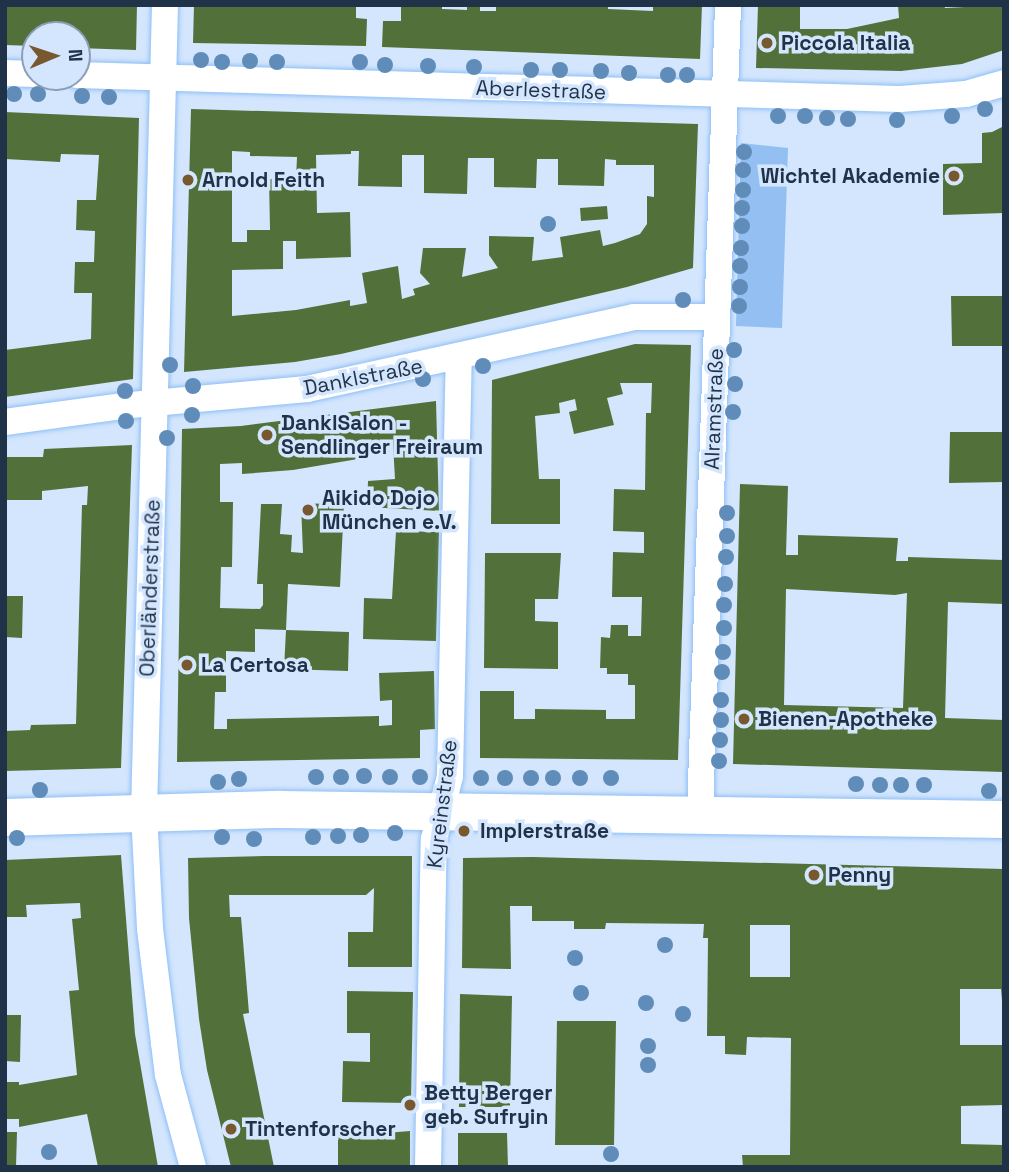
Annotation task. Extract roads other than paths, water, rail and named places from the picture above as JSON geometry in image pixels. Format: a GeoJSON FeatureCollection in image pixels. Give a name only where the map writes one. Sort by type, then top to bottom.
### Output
{"type":"FeatureCollection","features":[{"type":"Feature","properties":{"kind":"main road"},"geometry":{"type":"LineString","coordinates":[[5,817],[145,802],[280,809],[700,812],[1004,818]]}},
{"type":"Feature","properties":{"kind":"street","name":"Oberländerstraße"},"geometry":{"type":"LineString","coordinates":[[165,5],[145,802],[149,929],[162,1031],[169,1075],[192,1167]]}},
{"type":"Feature","properties":{"kind":"street","name":"Alramstraße"},"geometry":{"type":"LineString","coordinates":[[700,812],[728,5]]}},
{"type":"Feature","properties":{"kind":"street","name":"Aberlestraße"},"geometry":{"type":"LineString","coordinates":[[91,75],[725,96],[926,98],[966,94],[1004,83]]}},
{"type":"Feature","properties":{"kind":"street","name":"Danklstraße"},"geometry":{"type":"LineString","coordinates":[[5,422],[156,403],[307,389],[634,317],[718,317]]}},
{"type":"Feature","properties":{"kind":"street","name":"Kyreinstraße"},"geometry":{"type":"LineString","coordinates":[[428,1167],[434,839],[450,776],[459,357]]}},
{"type":"Feature","properties":{"kind":"place","name":"Piccola Italia"},"geometry":{"type":"Point","coordinates":[767,43]}},
{"type":"Feature","properties":{"kind":"place","name":"Wichtel Akademie"},"geometry":{"type":"Point","coordinates":[954,176]}},
{"type":"Feature","properties":{"kind":"place","name":"Arnold Feith"},"geometry":{"type":"Point","coordinates":[188,180]}},
{"type":"Feature","properties":{"kind":"place","name":"DanklSalon - Sendlinger Freiraum"},"geometry":{"type":"Point","coordinates":[267,435]}},
{"type":"Feature","properties":{"kind":"place","name":"Aikido Dojo München e.V."},"geometry":{"type":"Point","coordinates":[308,510]}},
{"type":"Feature","properties":{"kind":"place","name":"La Certosa"},"geometry":{"type":"Point","coordinates":[187,665]}},
{"type":"Feature","properties":{"kind":"place","name":"Bienen-Apotheke"},"geometry":{"type":"Point","coordinates":[744,719]}},
{"type":"Feature","properties":{"kind":"place","name":"Implerstraße"},"geometry":{"type":"Point","coordinates":[464,831]}},
{"type":"Feature","properties":{"kind":"place","name":"Penny"},"geometry":{"type":"Point","coordinates":[814,875]}},
{"type":"Feature","properties":{"kind":"place","name":"Betty Berger geb. Sufryin"},"geometry":{"type":"Point","coordinates":[410,1105]}},
{"type":"Feature","properties":{"kind":"place","name":"Tintenforscher"},"geometry":{"type":"Point","coordinates":[231,1129]}}]}
